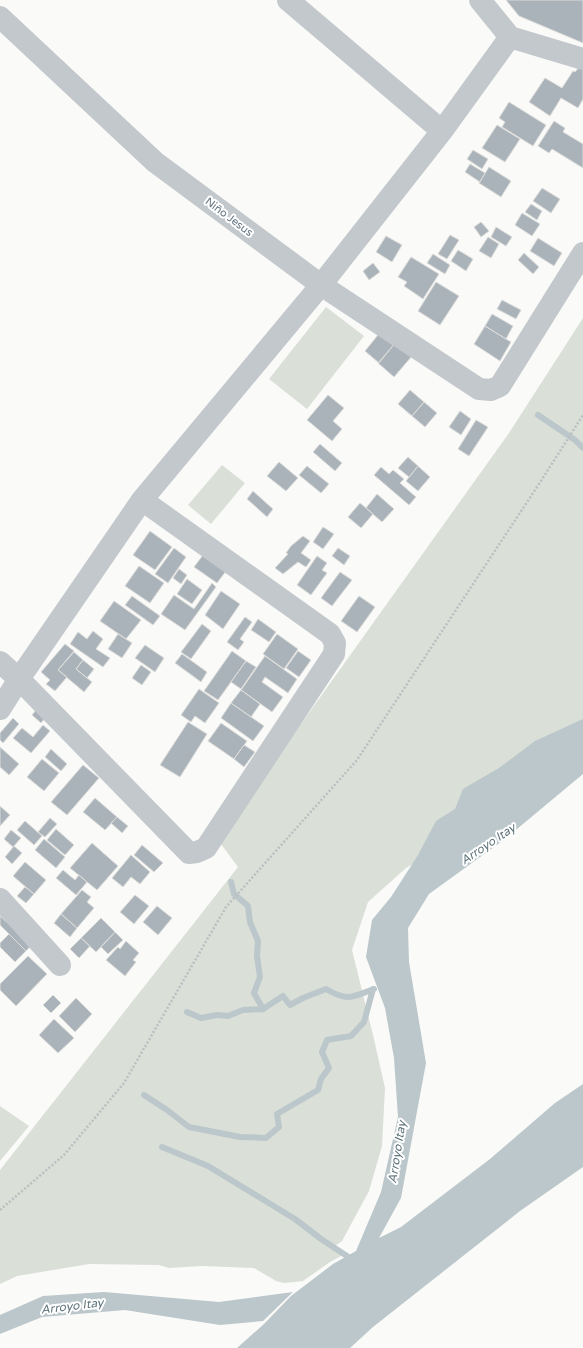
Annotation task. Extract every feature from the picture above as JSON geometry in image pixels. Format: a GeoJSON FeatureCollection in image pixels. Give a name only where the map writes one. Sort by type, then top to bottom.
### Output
{"type":"FeatureCollection","features":[{"type":"Feature","properties":{"kind":"street"},"geometry":{"type":"LineString","coordinates":[[288,0],[442,131]]}},
{"type":"Feature","properties":{"kind":"street"},"geometry":{"type":"LineString","coordinates":[[480,0],[510,37],[583,59]]}},
{"type":"Feature","properties":{"kind":"street","name":"Niño Jesus"},"geometry":{"type":"LineString","coordinates":[[0,17],[155,162],[320,285],[479,389],[490,390],[500,386],[583,253]]}},
{"type":"Feature","properties":{"kind":"street"},"geometry":{"type":"LineString","coordinates":[[0,709],[142,500],[320,285],[442,131],[510,37]]}},
{"type":"Feature","properties":{"kind":"street"},"geometry":{"type":"LineString","coordinates":[[0,662],[19,679],[189,853],[197,852],[206,848],[334,654],[335,642],[330,634],[142,500]]}},
{"type":"Feature","properties":{"kind":"street"},"geometry":{"type":"LineString","coordinates":[[0,899],[60,965]]}},
{"type":"Feature","properties":{"kind":"path"},"geometry":{"type":"LineString","coordinates":[[0,1210],[64,1154],[124,1084],[226,907],[357,760],[583,415]]}},
{"type":"Feature","properties":{"kind":"shaded area"},"geometry":{"type":"Polygon","coordinates":[[[326,307],[364,336],[307,409],[269,379],[326,307]]]}},
{"type":"Feature","properties":{"kind":"shaded area"},"geometry":{"type":"Polygon","coordinates":[[[583,318],[583,739],[468,832],[406,868],[368,902],[352,950],[385,1088],[382,1146],[369,1191],[342,1241],[335,1246],[342,1254],[341,1256],[303,1281],[284,1283],[276,1281],[254,1268],[202,1266],[169,1268],[159,1265],[89,1264],[17,1276],[0,1284],[0,1170],[238,867],[218,840],[509,433],[583,318]]]}},
{"type":"Feature","properties":{"kind":"shaded area"},"geometry":{"type":"Polygon","coordinates":[[[222,465],[245,483],[211,524],[188,505],[222,465]]]}},
{"type":"Feature","properties":{"kind":"shaded area"},"geometry":{"type":"Polygon","coordinates":[[[0,1106],[29,1126],[0,1161],[0,1106]]]}},
{"type":"Feature","properties":{"kind":"water","name":"Arroyo Itay"},"geometry":{"type":"Polygon","coordinates":[[[583,719],[583,774],[505,839],[429,894],[408,928],[409,962],[426,1063],[401,1198],[379,1238],[401,1227],[490,1159],[555,1103],[583,1084],[583,1167],[520,1211],[373,1327],[350,1348],[237,1348],[264,1324],[291,1296],[333,1264],[356,1251],[381,1192],[398,1117],[394,1058],[385,1008],[366,957],[372,920],[391,897],[418,855],[436,821],[455,809],[463,789],[499,768],[535,741],[583,719]]]}},
{"type":"Feature","properties":{"kind":"water","name":"Arroyo Itay"},"geometry":{"type":"Polygon","coordinates":[[[104,1292],[219,1302],[293,1292],[263,1321],[220,1325],[125,1310],[42,1317],[0,1334],[0,1315],[43,1296],[104,1292]]]}},
{"type":"Feature","properties":{"kind":"building"},"geometry":{"type":"Polygon","coordinates":[[[506,0],[583,0],[583,43],[519,16],[506,0]]]}},
{"type":"Feature","properties":{"kind":"building"},"geometry":{"type":"Polygon","coordinates":[[[580,66],[583,68],[583,99],[578,108],[561,98],[550,116],[529,102],[545,78],[562,88],[573,71],[575,72],[580,66]]]}},
{"type":"Feature","properties":{"kind":"building"},"geometry":{"type":"Polygon","coordinates":[[[509,102],[546,125],[533,146],[502,127],[505,122],[499,118],[509,102]]]}},
{"type":"Feature","properties":{"kind":"building"},"geometry":{"type":"Polygon","coordinates":[[[554,121],[565,128],[563,132],[583,144],[583,168],[552,149],[549,153],[538,146],[554,121]]]}},
{"type":"Feature","properties":{"kind":"building"},"geometry":{"type":"Polygon","coordinates":[[[497,125],[520,139],[505,162],[482,148],[497,125]]]}},
{"type":"Feature","properties":{"kind":"building"},"geometry":{"type":"Polygon","coordinates":[[[473,150],[488,159],[482,169],[467,159],[473,150]]]}},
{"type":"Feature","properties":{"kind":"building"},"geometry":{"type":"Polygon","coordinates":[[[470,164],[485,173],[480,182],[465,172],[470,164]]]}},
{"type":"Feature","properties":{"kind":"building"},"geometry":{"type":"Polygon","coordinates":[[[489,167],[511,181],[501,197],[479,183],[489,167]]]}},
{"type":"Feature","properties":{"kind":"building"},"geometry":{"type":"Polygon","coordinates":[[[542,188],[560,199],[551,213],[533,201],[542,188]]]}},
{"type":"Feature","properties":{"kind":"building"},"geometry":{"type":"Polygon","coordinates":[[[531,204],[542,211],[537,220],[525,212],[531,204]]]}},
{"type":"Feature","properties":{"kind":"building"},"geometry":{"type":"Polygon","coordinates":[[[522,213],[540,224],[532,236],[515,225],[522,213]]]}},
{"type":"Feature","properties":{"kind":"building"},"geometry":{"type":"Polygon","coordinates":[[[481,222],[489,231],[481,237],[474,227],[481,222]]]}},
{"type":"Feature","properties":{"kind":"building"},"geometry":{"type":"Polygon","coordinates":[[[496,227],[512,237],[506,246],[491,237],[496,227]]]}},
{"type":"Feature","properties":{"kind":"building"},"geometry":{"type":"Polygon","coordinates":[[[450,235],[459,240],[447,259],[438,254],[450,235]]]}},
{"type":"Feature","properties":{"kind":"building"},"geometry":{"type":"Polygon","coordinates":[[[386,236],[402,245],[392,262],[376,252],[386,236]]]}},
{"type":"Feature","properties":{"kind":"building"},"geometry":{"type":"Polygon","coordinates":[[[488,237],[499,244],[491,258],[479,251],[488,237]]]}},
{"type":"Feature","properties":{"kind":"building"},"geometry":{"type":"Polygon","coordinates":[[[538,238],[562,253],[554,266],[530,251],[538,238]]]}},
{"type":"Feature","properties":{"kind":"building"},"geometry":{"type":"Polygon","coordinates":[[[458,250],[473,259],[466,271],[451,261],[458,250]]]}},
{"type":"Feature","properties":{"kind":"building"},"geometry":{"type":"Polygon","coordinates":[[[524,253],[539,267],[533,274],[518,260],[524,253]]]}},
{"type":"Feature","properties":{"kind":"building"},"geometry":{"type":"Polygon","coordinates":[[[433,254],[450,265],[445,274],[427,263],[433,254]]]}},
{"type":"Feature","properties":{"kind":"building"},"geometry":{"type":"Polygon","coordinates":[[[411,257],[439,274],[423,299],[404,286],[407,282],[398,277],[411,257]]]}},
{"type":"Feature","properties":{"kind":"building"},"geometry":{"type":"Polygon","coordinates":[[[373,263],[380,272],[369,280],[363,271],[373,263]]]}},
{"type":"Feature","properties":{"kind":"building"},"geometry":{"type":"Polygon","coordinates":[[[436,282],[459,296],[440,325],[418,311],[436,282]]]}},
{"type":"Feature","properties":{"kind":"building"},"geometry":{"type":"Polygon","coordinates":[[[502,300],[521,310],[516,319],[497,309],[502,300]]]}},
{"type":"Feature","properties":{"kind":"building"},"geometry":{"type":"Polygon","coordinates":[[[492,314],[513,326],[506,339],[485,326],[492,314]]]}},
{"type":"Feature","properties":{"kind":"building"},"geometry":{"type":"Polygon","coordinates":[[[485,326],[511,342],[500,361],[474,344],[485,326]]]}},
{"type":"Feature","properties":{"kind":"building"},"geometry":{"type":"Polygon","coordinates":[[[382,330],[396,342],[379,363],[365,351],[382,330]]]}},
{"type":"Feature","properties":{"kind":"building"},"geometry":{"type":"Polygon","coordinates":[[[396,342],[412,356],[394,377],[378,363],[396,342]]]}},
{"type":"Feature","properties":{"kind":"building"},"geometry":{"type":"Polygon","coordinates":[[[410,390],[424,402],[412,416],[398,404],[410,390]]]}},
{"type":"Feature","properties":{"kind":"building"},"geometry":{"type":"Polygon","coordinates":[[[328,395],[344,408],[333,421],[342,429],[332,441],[307,420],[328,395]]]}},
{"type":"Feature","properties":{"kind":"building"},"geometry":{"type":"Polygon","coordinates":[[[424,402],[437,413],[425,427],[412,416],[424,402]]]}},
{"type":"Feature","properties":{"kind":"building"},"geometry":{"type":"Polygon","coordinates":[[[460,411],[471,419],[461,435],[449,427],[460,411]]]}},
{"type":"Feature","properties":{"kind":"building"},"geometry":{"type":"Polygon","coordinates":[[[476,420],[488,427],[469,456],[458,449],[476,420]]]}},
{"type":"Feature","properties":{"kind":"building"},"geometry":{"type":"Polygon","coordinates":[[[320,444],[342,463],[335,471],[313,452],[320,444]]]}},
{"type":"Feature","properties":{"kind":"building"},"geometry":{"type":"Polygon","coordinates":[[[408,457],[418,466],[409,477],[398,468],[408,457]]]}},
{"type":"Feature","properties":{"kind":"building"},"geometry":{"type":"Polygon","coordinates":[[[279,462],[298,478],[286,491],[267,476],[279,462]]]}},
{"type":"Feature","properties":{"kind":"building"},"geometry":{"type":"Polygon","coordinates":[[[307,466],[329,484],[321,493],[299,475],[307,466]]]}},
{"type":"Feature","properties":{"kind":"building"},"geometry":{"type":"Polygon","coordinates":[[[418,466],[430,477],[418,491],[406,481],[418,466]]]}},
{"type":"Feature","properties":{"kind":"building"},"geometry":{"type":"Polygon","coordinates":[[[381,467],[389,474],[393,470],[404,479],[400,483],[416,497],[409,505],[374,475],[381,467]]]}},
{"type":"Feature","properties":{"kind":"building"},"geometry":{"type":"Polygon","coordinates":[[[253,491],[273,509],[267,517],[247,499],[253,491]]]}},
{"type":"Feature","properties":{"kind":"building"},"geometry":{"type":"Polygon","coordinates":[[[377,494],[394,509],[382,522],[366,508],[377,494]]]}},
{"type":"Feature","properties":{"kind":"building"},"geometry":{"type":"Polygon","coordinates":[[[360,503],[373,514],[361,528],[348,517],[360,503]]]}},
{"type":"Feature","properties":{"kind":"building"},"geometry":{"type":"Polygon","coordinates":[[[323,527],[334,534],[323,549],[313,542],[323,527]]]}},
{"type":"Feature","properties":{"kind":"building"},"geometry":{"type":"Polygon","coordinates":[[[150,531],[172,547],[155,570],[133,555],[150,531]]]}},
{"type":"Feature","properties":{"kind":"building"},"geometry":{"type":"Polygon","coordinates":[[[303,536],[310,541],[301,553],[311,560],[306,567],[298,562],[283,574],[275,568],[288,554],[286,553],[291,546],[303,536]]]}},
{"type":"Feature","properties":{"kind":"building"},"geometry":{"type":"Polygon","coordinates":[[[174,548],[186,557],[168,583],[155,574],[174,548]]]}},
{"type":"Feature","properties":{"kind":"building"},"geometry":{"type":"Polygon","coordinates":[[[338,548],[350,556],[344,565],[332,556],[338,548]]]}},
{"type":"Feature","properties":{"kind":"building"},"geometry":{"type":"Polygon","coordinates":[[[203,555],[226,571],[217,583],[194,567],[203,555]]]}},
{"type":"Feature","properties":{"kind":"building"},"geometry":{"type":"Polygon","coordinates":[[[317,556],[327,563],[322,570],[327,573],[311,595],[297,585],[317,556]]]}},
{"type":"Feature","properties":{"kind":"building"},"geometry":{"type":"Polygon","coordinates":[[[139,566],[164,583],[150,603],[125,586],[139,566]]]}},
{"type":"Feature","properties":{"kind":"building"},"geometry":{"type":"Polygon","coordinates":[[[179,569],[187,575],[181,584],[173,578],[179,569]]]}},
{"type":"Feature","properties":{"kind":"building"},"geometry":{"type":"Polygon","coordinates":[[[340,572],[352,580],[332,606],[321,598],[340,572]]]}},
{"type":"Feature","properties":{"kind":"building"},"geometry":{"type":"Polygon","coordinates":[[[187,579],[202,590],[192,604],[177,594],[187,579]]]}},
{"type":"Feature","properties":{"kind":"building"},"geometry":{"type":"Polygon","coordinates":[[[212,583],[216,587],[185,630],[161,614],[174,595],[194,609],[212,583]]]}},
{"type":"Feature","properties":{"kind":"building"},"geometry":{"type":"Polygon","coordinates":[[[221,591],[240,604],[223,629],[205,615],[221,591]]]}},
{"type":"Feature","properties":{"kind":"building"},"geometry":{"type":"Polygon","coordinates":[[[132,596],[160,616],[153,625],[125,605],[132,596]]]}},
{"type":"Feature","properties":{"kind":"building"},"geometry":{"type":"Polygon","coordinates":[[[359,596],[375,607],[357,632],[341,621],[359,596]]]}},
{"type":"Feature","properties":{"kind":"building"},"geometry":{"type":"Polygon","coordinates":[[[114,601],[141,620],[126,639],[100,621],[114,601]]]}},
{"type":"Feature","properties":{"kind":"building"},"geometry":{"type":"Polygon","coordinates":[[[245,617],[252,622],[240,639],[244,642],[238,650],[227,642],[245,617]]]}},
{"type":"Feature","properties":{"kind":"building"},"geometry":{"type":"Polygon","coordinates":[[[258,619],[276,632],[269,642],[251,630],[258,619]]]}},
{"type":"Feature","properties":{"kind":"building"},"geometry":{"type":"Polygon","coordinates":[[[202,624],[211,631],[191,659],[181,652],[202,624]]]}},
{"type":"Feature","properties":{"kind":"building"},"geometry":{"type":"Polygon","coordinates":[[[93,631],[103,639],[96,649],[110,658],[103,667],[70,644],[78,632],[87,639],[93,631]]]}},
{"type":"Feature","properties":{"kind":"building"},"geometry":{"type":"Polygon","coordinates":[[[118,634],[132,643],[122,658],[108,649],[118,634]]]}},
{"type":"Feature","properties":{"kind":"building"},"geometry":{"type":"Polygon","coordinates":[[[277,634],[298,649],[284,669],[263,654],[277,634]]]}},
{"type":"Feature","properties":{"kind":"building"},"geometry":{"type":"Polygon","coordinates":[[[65,644],[74,651],[58,670],[67,677],[55,691],[46,684],[50,680],[41,672],[65,644]]]}},
{"type":"Feature","properties":{"kind":"building"},"geometry":{"type":"Polygon","coordinates":[[[145,645],[164,658],[155,672],[135,658],[145,645]]]}},
{"type":"Feature","properties":{"kind":"building"},"geometry":{"type":"Polygon","coordinates":[[[232,651],[246,661],[218,700],[204,691],[232,651]]]}},
{"type":"Feature","properties":{"kind":"building"},"geometry":{"type":"Polygon","coordinates":[[[298,651],[311,660],[299,677],[286,668],[298,651]]]}},
{"type":"Feature","properties":{"kind":"building"},"geometry":{"type":"Polygon","coordinates":[[[74,652],[83,660],[76,669],[92,682],[84,692],[58,670],[74,652]]]}},
{"type":"Feature","properties":{"kind":"building"},"geometry":{"type":"Polygon","coordinates":[[[182,654],[207,672],[201,682],[175,663],[182,654]]]}},
{"type":"Feature","properties":{"kind":"building"},"geometry":{"type":"Polygon","coordinates":[[[265,656],[297,679],[288,693],[265,677],[262,682],[283,697],[272,712],[241,690],[265,656]]]}},
{"type":"Feature","properties":{"kind":"building"},"geometry":{"type":"Polygon","coordinates":[[[83,660],[94,669],[87,678],[76,669],[83,660]]]}},
{"type":"Feature","properties":{"kind":"building"},"geometry":{"type":"Polygon","coordinates":[[[246,661],[256,667],[241,689],[231,682],[246,661]]]}},
{"type":"Feature","properties":{"kind":"building"},"geometry":{"type":"Polygon","coordinates":[[[141,665],[151,672],[142,685],[132,678],[141,665]]]}},
{"type":"Feature","properties":{"kind":"building"},"geometry":{"type":"Polygon","coordinates":[[[199,689],[219,703],[205,723],[195,716],[191,722],[181,715],[199,689]]]}},
{"type":"Feature","properties":{"kind":"building"},"geometry":{"type":"Polygon","coordinates":[[[241,690],[260,704],[251,717],[231,703],[241,690]]]}},
{"type":"Feature","properties":{"kind":"building"},"geometry":{"type":"Polygon","coordinates":[[[231,703],[264,726],[253,741],[221,718],[231,703]]]}},
{"type":"Feature","properties":{"kind":"building"},"geometry":{"type":"Polygon","coordinates":[[[40,705],[49,713],[41,723],[32,715],[40,705]]]}},
{"type":"Feature","properties":{"kind":"building"},"geometry":{"type":"Polygon","coordinates":[[[13,718],[19,724],[3,743],[0,740],[0,733],[13,718]]]}},
{"type":"Feature","properties":{"kind":"building"},"geometry":{"type":"Polygon","coordinates":[[[188,722],[207,734],[180,777],[160,765],[188,722]]]}},
{"type":"Feature","properties":{"kind":"building"},"geometry":{"type":"Polygon","coordinates":[[[221,723],[247,741],[234,759],[208,741],[221,723]]]}},
{"type":"Feature","properties":{"kind":"building"},"geometry":{"type":"Polygon","coordinates":[[[43,725],[50,731],[31,753],[13,738],[22,728],[33,737],[43,725]]]}},
{"type":"Feature","properties":{"kind":"building"},"geometry":{"type":"Polygon","coordinates":[[[244,745],[255,752],[244,767],[234,759],[244,745]]]}},
{"type":"Feature","properties":{"kind":"building"},"geometry":{"type":"Polygon","coordinates":[[[0,747],[19,764],[9,775],[0,767],[0,747]]]}},
{"type":"Feature","properties":{"kind":"building"},"geometry":{"type":"Polygon","coordinates":[[[51,749],[67,764],[61,771],[45,757],[51,749]]]}},
{"type":"Feature","properties":{"kind":"building"},"geometry":{"type":"Polygon","coordinates":[[[42,759],[59,773],[44,791],[27,777],[42,759]]]}},
{"type":"Feature","properties":{"kind":"building"},"geometry":{"type":"Polygon","coordinates":[[[83,765],[99,778],[67,815],[51,802],[83,765]]]}},
{"type":"Feature","properties":{"kind":"building"},"geometry":{"type":"Polygon","coordinates":[[[95,798],[117,817],[105,830],[83,812],[95,798]]]}},
{"type":"Feature","properties":{"kind":"building"},"geometry":{"type":"Polygon","coordinates":[[[0,806],[10,815],[0,826],[0,806]]]}},
{"type":"Feature","properties":{"kind":"building"},"geometry":{"type":"Polygon","coordinates":[[[117,817],[128,826],[122,833],[111,823],[117,817]]]}},
{"type":"Feature","properties":{"kind":"building"},"geometry":{"type":"Polygon","coordinates":[[[50,818],[57,824],[45,837],[38,832],[50,818]]]}},
{"type":"Feature","properties":{"kind":"building"},"geometry":{"type":"Polygon","coordinates":[[[25,821],[42,836],[34,845],[17,830],[25,821]]]}},
{"type":"Feature","properties":{"kind":"building"},"geometry":{"type":"Polygon","coordinates":[[[56,829],[74,845],[65,855],[47,840],[56,829]]]}},
{"type":"Feature","properties":{"kind":"building"},"geometry":{"type":"Polygon","coordinates":[[[11,830],[21,838],[13,847],[4,839],[11,830]]]}},
{"type":"Feature","properties":{"kind":"building"},"geometry":{"type":"Polygon","coordinates":[[[44,839],[65,857],[56,868],[35,850],[44,839]]]}},
{"type":"Feature","properties":{"kind":"building"},"geometry":{"type":"Polygon","coordinates":[[[92,843],[118,866],[97,890],[70,868],[92,843]]]}},
{"type":"Feature","properties":{"kind":"building"},"geometry":{"type":"Polygon","coordinates":[[[142,845],[163,863],[154,872],[134,855],[142,845]]]}},
{"type":"Feature","properties":{"kind":"building"},"geometry":{"type":"Polygon","coordinates":[[[14,846],[22,853],[12,864],[5,857],[14,846]]]}},
{"type":"Feature","properties":{"kind":"building"},"geometry":{"type":"Polygon","coordinates":[[[131,855],[150,872],[140,884],[131,877],[123,887],[112,878],[131,855]]]}},
{"type":"Feature","properties":{"kind":"building"},"geometry":{"type":"Polygon","coordinates":[[[25,862],[46,880],[34,894],[13,876],[25,862]]]}},
{"type":"Feature","properties":{"kind":"building"},"geometry":{"type":"Polygon","coordinates":[[[63,870],[75,880],[79,875],[87,882],[76,895],[56,878],[63,870]]]}},
{"type":"Feature","properties":{"kind":"building"},"geometry":{"type":"Polygon","coordinates":[[[25,887],[34,894],[26,903],[17,896],[25,887]]]}},
{"type":"Feature","properties":{"kind":"building"},"geometry":{"type":"Polygon","coordinates":[[[82,890],[91,897],[87,902],[94,908],[77,928],[61,914],[82,890]]]}},
{"type":"Feature","properties":{"kind":"building"},"geometry":{"type":"Polygon","coordinates":[[[135,895],[149,906],[134,924],[120,912],[135,895]]]}},
{"type":"Feature","properties":{"kind":"building"},"geometry":{"type":"Polygon","coordinates":[[[157,906],[172,918],[158,935],[143,922],[157,906]]]}},
{"type":"Feature","properties":{"kind":"building"},"geometry":{"type":"Polygon","coordinates":[[[61,914],[77,928],[70,937],[54,923],[61,914]]]}},
{"type":"Feature","properties":{"kind":"building"},"geometry":{"type":"Polygon","coordinates":[[[0,916],[9,924],[35,941],[26,951],[0,925],[0,916]]]}},
{"type":"Feature","properties":{"kind":"building"},"geometry":{"type":"Polygon","coordinates":[[[101,918],[115,932],[96,952],[81,938],[101,918]]]}},
{"type":"Feature","properties":{"kind":"building"},"geometry":{"type":"Polygon","coordinates":[[[115,932],[123,940],[108,954],[101,947],[115,932]]]}},
{"type":"Feature","properties":{"kind":"building"},"geometry":{"type":"Polygon","coordinates":[[[9,934],[26,951],[15,962],[0,947],[0,943],[9,934]]]}},
{"type":"Feature","properties":{"kind":"building"},"geometry":{"type":"Polygon","coordinates":[[[81,938],[90,946],[79,958],[70,949],[81,938]]]}},
{"type":"Feature","properties":{"kind":"building"},"geometry":{"type":"Polygon","coordinates":[[[126,941],[139,953],[133,960],[136,962],[125,976],[106,960],[118,947],[120,949],[126,941]]]}},
{"type":"Feature","properties":{"kind":"building"},"geometry":{"type":"Polygon","coordinates":[[[28,956],[47,974],[16,1006],[0,990],[0,984],[28,956]]]}},
{"type":"Feature","properties":{"kind":"building"},"geometry":{"type":"Polygon","coordinates":[[[53,995],[61,1003],[51,1013],[43,1005],[53,995]]]}},
{"type":"Feature","properties":{"kind":"building"},"geometry":{"type":"Polygon","coordinates":[[[76,998],[92,1014],[75,1032],[59,1016],[76,998]]]}},
{"type":"Feature","properties":{"kind":"building"},"geometry":{"type":"Polygon","coordinates":[[[54,1019],[74,1038],[58,1053],[39,1035],[54,1019]]]}},
{"type":"Feature","properties":{"kind":"waterway"},"geometry":{"type":"LineString","coordinates":[[538,415],[575,440],[583,448]]}},
{"type":"Feature","properties":{"kind":"waterway"},"geometry":{"type":"LineString","coordinates":[[231,882],[234,894],[248,906],[250,922],[258,941],[257,956],[260,977],[254,993],[263,1009],[283,996],[290,1005],[326,989],[345,997],[355,996],[374,989]]}},
{"type":"Feature","properties":{"kind":"waterway"},"geometry":{"type":"LineString","coordinates":[[144,1095],[189,1127],[240,1137],[266,1138],[279,1127],[277,1114],[318,1090],[321,1079],[329,1068],[322,1052],[327,1040],[351,1036],[364,1022],[373,989]]}},
{"type":"Feature","properties":{"kind":"waterway"},"geometry":{"type":"LineString","coordinates":[[187,1012],[201,1018],[217,1015],[228,1016],[243,1010],[263,1009]]}},
{"type":"Feature","properties":{"kind":"waterway"},"geometry":{"type":"LineString","coordinates":[[162,1147],[208,1166],[295,1219],[321,1239],[353,1260]]}}]}
